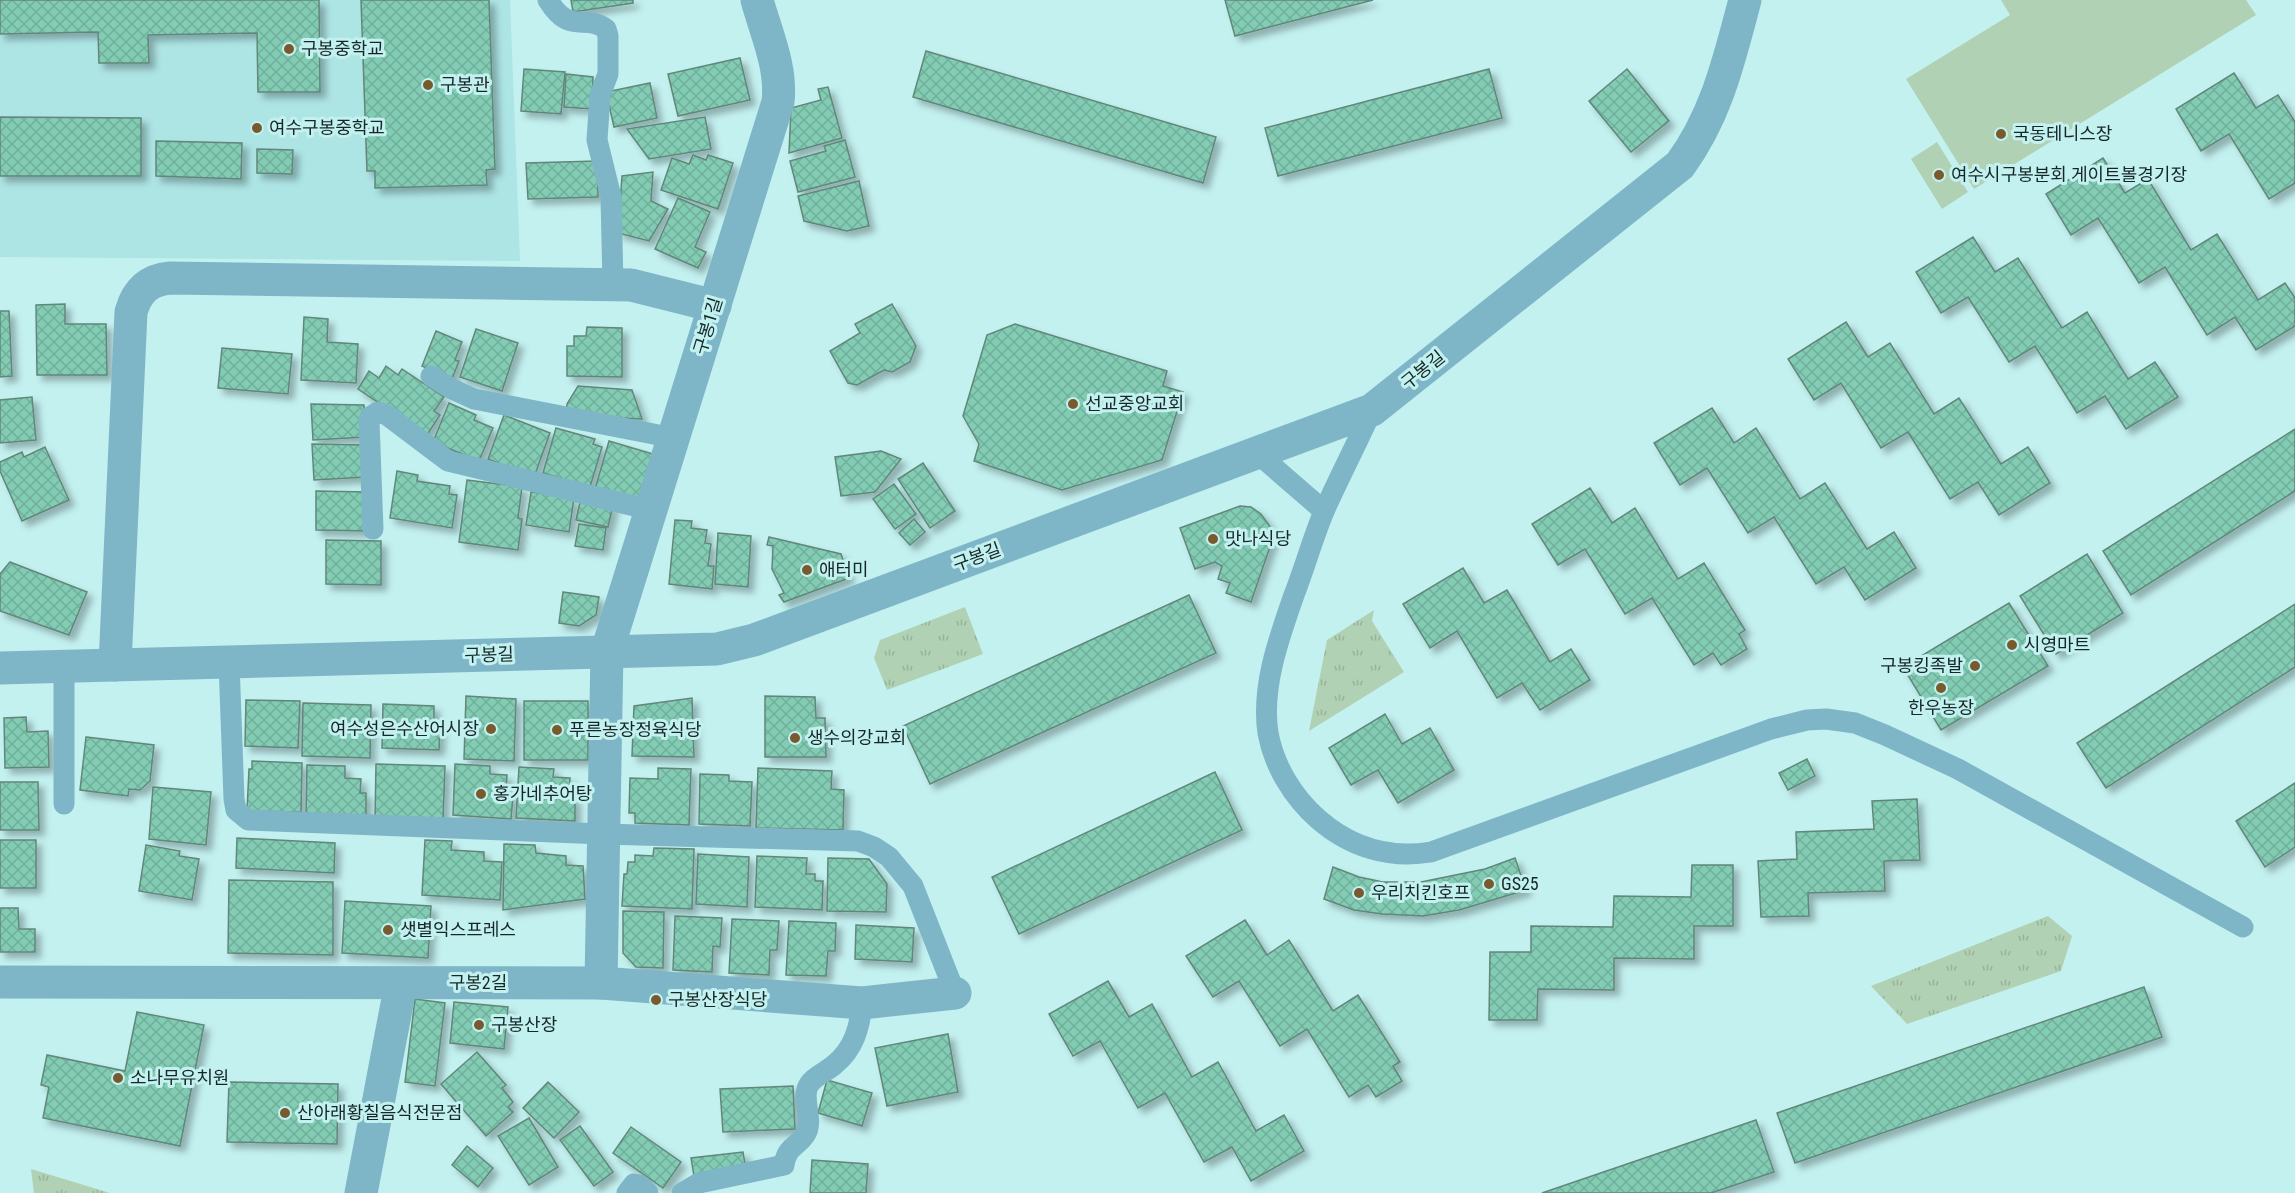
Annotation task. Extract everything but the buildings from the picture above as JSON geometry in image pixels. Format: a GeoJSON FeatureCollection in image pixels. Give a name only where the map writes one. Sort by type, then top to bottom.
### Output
{"type":"FeatureCollection","features":[{"type":"Feature","properties":{"kind":"street","name":"구봉1길"},"geometry":{"type":"LineString","coordinates":[[601,983],[607,651],[778,102],[780,87],[778,72],[757,0]]}},
{"type":"Feature","properties":{"kind":"street","name":"구봉길"},"geometry":{"type":"LineString","coordinates":[[0,668],[717,649],[754,640],[1372,410],[1680,165],[1708,121],[1726,71],[1745,0]]}},
{"type":"Feature","properties":{"kind":"street"},"geometry":{"type":"LineString","coordinates":[[115,665],[131,312],[136,297],[147,285],[170,278],[631,285],[715,306]]}},
{"type":"Feature","properties":{"kind":"street","name":"구봉2길"},"geometry":{"type":"LineString","coordinates":[[0,982],[601,983],[862,1003],[955,993]]}},
{"type":"Feature","properties":{"kind":"street"},"geometry":{"type":"LineString","coordinates":[[361,1193],[401,982]]}},
{"type":"Feature","properties":{"kind":"lane"},"geometry":{"type":"LineString","coordinates":[[548,0],[564,19],[599,25],[606,29],[608,36],[608,74],[600,95],[597,140],[611,197],[613,285]]}},
{"type":"Feature","properties":{"kind":"lane"},"geometry":{"type":"LineString","coordinates":[[431,376],[474,399],[674,438]]}},
{"type":"Feature","properties":{"kind":"lane"},"geometry":{"type":"LineString","coordinates":[[1372,410],[1324,511],[1285,621],[1272,671],[1267,704],[1268,734],[1278,764],[1291,789],[1323,824],[1376,852],[1392,855],[1431,852],[1771,729],[1808,720],[1826,719],[1863,726],[1958,770],[2243,927]]}},
{"type":"Feature","properties":{"kind":"lane"},"geometry":{"type":"LineString","coordinates":[[373,530],[369,417],[378,412],[387,415],[448,461],[651,510]]}},
{"type":"Feature","properties":{"kind":"lane"},"geometry":{"type":"LineString","coordinates":[[1257,453],[1324,511]]}},
{"type":"Feature","properties":{"kind":"lane"},"geometry":{"type":"LineString","coordinates":[[229,662],[234,799],[236,810],[248,820],[858,841],[890,856],[913,886],[955,993]]}},
{"type":"Feature","properties":{"kind":"lane"},"geometry":{"type":"LineString","coordinates":[[64,666],[64,804]]}},
{"type":"Feature","properties":{"kind":"lane"},"geometry":{"type":"LineString","coordinates":[[682,1193],[699,1184],[784,1165],[789,1149],[804,1136],[808,1128],[807,1090],[812,1081],[837,1063],[854,1041],[860,1025],[862,1003]]}},
{"type":"Feature","properties":{"kind":"lane"},"geometry":{"type":"LineString","coordinates":[[627,1193],[634,1184],[640,1185],[648,1193]]}},
{"type":"Feature","properties":{"kind":"shaded area","name":"여수구봉중학교"},"geometry":{"type":"Polygon","coordinates":[[[0,0],[510,0],[520,261],[0,257],[0,0]]]}},
{"type":"Feature","properties":{"kind":"green space","name":"국동테니스장"},"geometry":{"type":"Polygon","coordinates":[[[2001,0],[2246,0],[2256,15],[1974,189],[1906,79],[2010,15],[2001,0]]]}},
{"type":"Feature","properties":{"kind":"green space","name":"여수시구봉분회 게이트볼경기장"},"geometry":{"type":"Polygon","coordinates":[[[1937,142],[1968,192],[1942,209],[1911,159],[1937,142]]]}},
{"type":"Feature","properties":{"kind":"green space"},"geometry":{"type":"Polygon","coordinates":[[[965,607],[983,654],[887,690],[874,658],[880,640],[965,607]]]}},
{"type":"Feature","properties":{"kind":"green space"},"geometry":{"type":"Polygon","coordinates":[[[1374,610],[1372,621],[1404,672],[1309,731],[1327,640],[1374,610]]]}},
{"type":"Feature","properties":{"kind":"green space"},"geometry":{"type":"Polygon","coordinates":[[[2048,916],[2072,936],[2061,971],[1907,1024],[1871,986],[2048,916]]]}},
{"type":"Feature","properties":{"kind":"green space"},"geometry":{"type":"Polygon","coordinates":[[[31,1169],[110,1193],[34,1193],[31,1169]]]}},
{"type":"Feature","properties":{"kind":"place","name":"구봉중학교"},"geometry":{"type":"Point","coordinates":[289,49]}},
{"type":"Feature","properties":{"kind":"place","name":"구봉관"},"geometry":{"type":"Point","coordinates":[428,85]}},
{"type":"Feature","properties":{"kind":"place","name":"여수구봉중학교"},"geometry":{"type":"Point","coordinates":[257,128]}},
{"type":"Feature","properties":{"kind":"place","name":"국동테니스장"},"geometry":{"type":"Point","coordinates":[2001,134]}},
{"type":"Feature","properties":{"kind":"place","name":"여수시구봉분회 게이트볼경기장"},"geometry":{"type":"Point","coordinates":[1939,175]}},
{"type":"Feature","properties":{"kind":"place","name":"선교중앙교회"},"geometry":{"type":"Point","coordinates":[1073,404]}},
{"type":"Feature","properties":{"kind":"place","name":"맛나식당"},"geometry":{"type":"Point","coordinates":[1213,539]}},
{"type":"Feature","properties":{"kind":"place","name":"애터미"},"geometry":{"type":"Point","coordinates":[807,570]}},
{"type":"Feature","properties":{"kind":"place","name":"시영마트"},"geometry":{"type":"Point","coordinates":[2012,645]}},
{"type":"Feature","properties":{"kind":"place","name":"구봉킹족발"},"geometry":{"type":"Point","coordinates":[1975,666]}},
{"type":"Feature","properties":{"kind":"place","name":"한우농장"},"geometry":{"type":"Point","coordinates":[1941,688]}},
{"type":"Feature","properties":{"kind":"place","name":"여수성은수산어시장"},"geometry":{"type":"Point","coordinates":[491,729]}},
{"type":"Feature","properties":{"kind":"place","name":"푸른농장정육식당"},"geometry":{"type":"Point","coordinates":[557,730]}},
{"type":"Feature","properties":{"kind":"place","name":"생수의강교회"},"geometry":{"type":"Point","coordinates":[795,738]}},
{"type":"Feature","properties":{"kind":"place","name":"홍가네추어탕"},"geometry":{"type":"Point","coordinates":[481,794]}},
{"type":"Feature","properties":{"kind":"place","name":"GS25"},"geometry":{"type":"Point","coordinates":[1489,884]}},
{"type":"Feature","properties":{"kind":"place","name":"우리치킨호프"},"geometry":{"type":"Point","coordinates":[1359,893]}},
{"type":"Feature","properties":{"kind":"place","name":"샛별익스프레스"},"geometry":{"type":"Point","coordinates":[388,930]}},
{"type":"Feature","properties":{"kind":"place","name":"구봉산장식당"},"geometry":{"type":"Point","coordinates":[656,1000]}},
{"type":"Feature","properties":{"kind":"place","name":"구봉산장"},"geometry":{"type":"Point","coordinates":[479,1025]}},
{"type":"Feature","properties":{"kind":"place","name":"소나무유치원"},"geometry":{"type":"Point","coordinates":[118,1078]}},
{"type":"Feature","properties":{"kind":"place","name":"산아래황칠음식전문점"},"geometry":{"type":"Point","coordinates":[285,1113]}}]}
